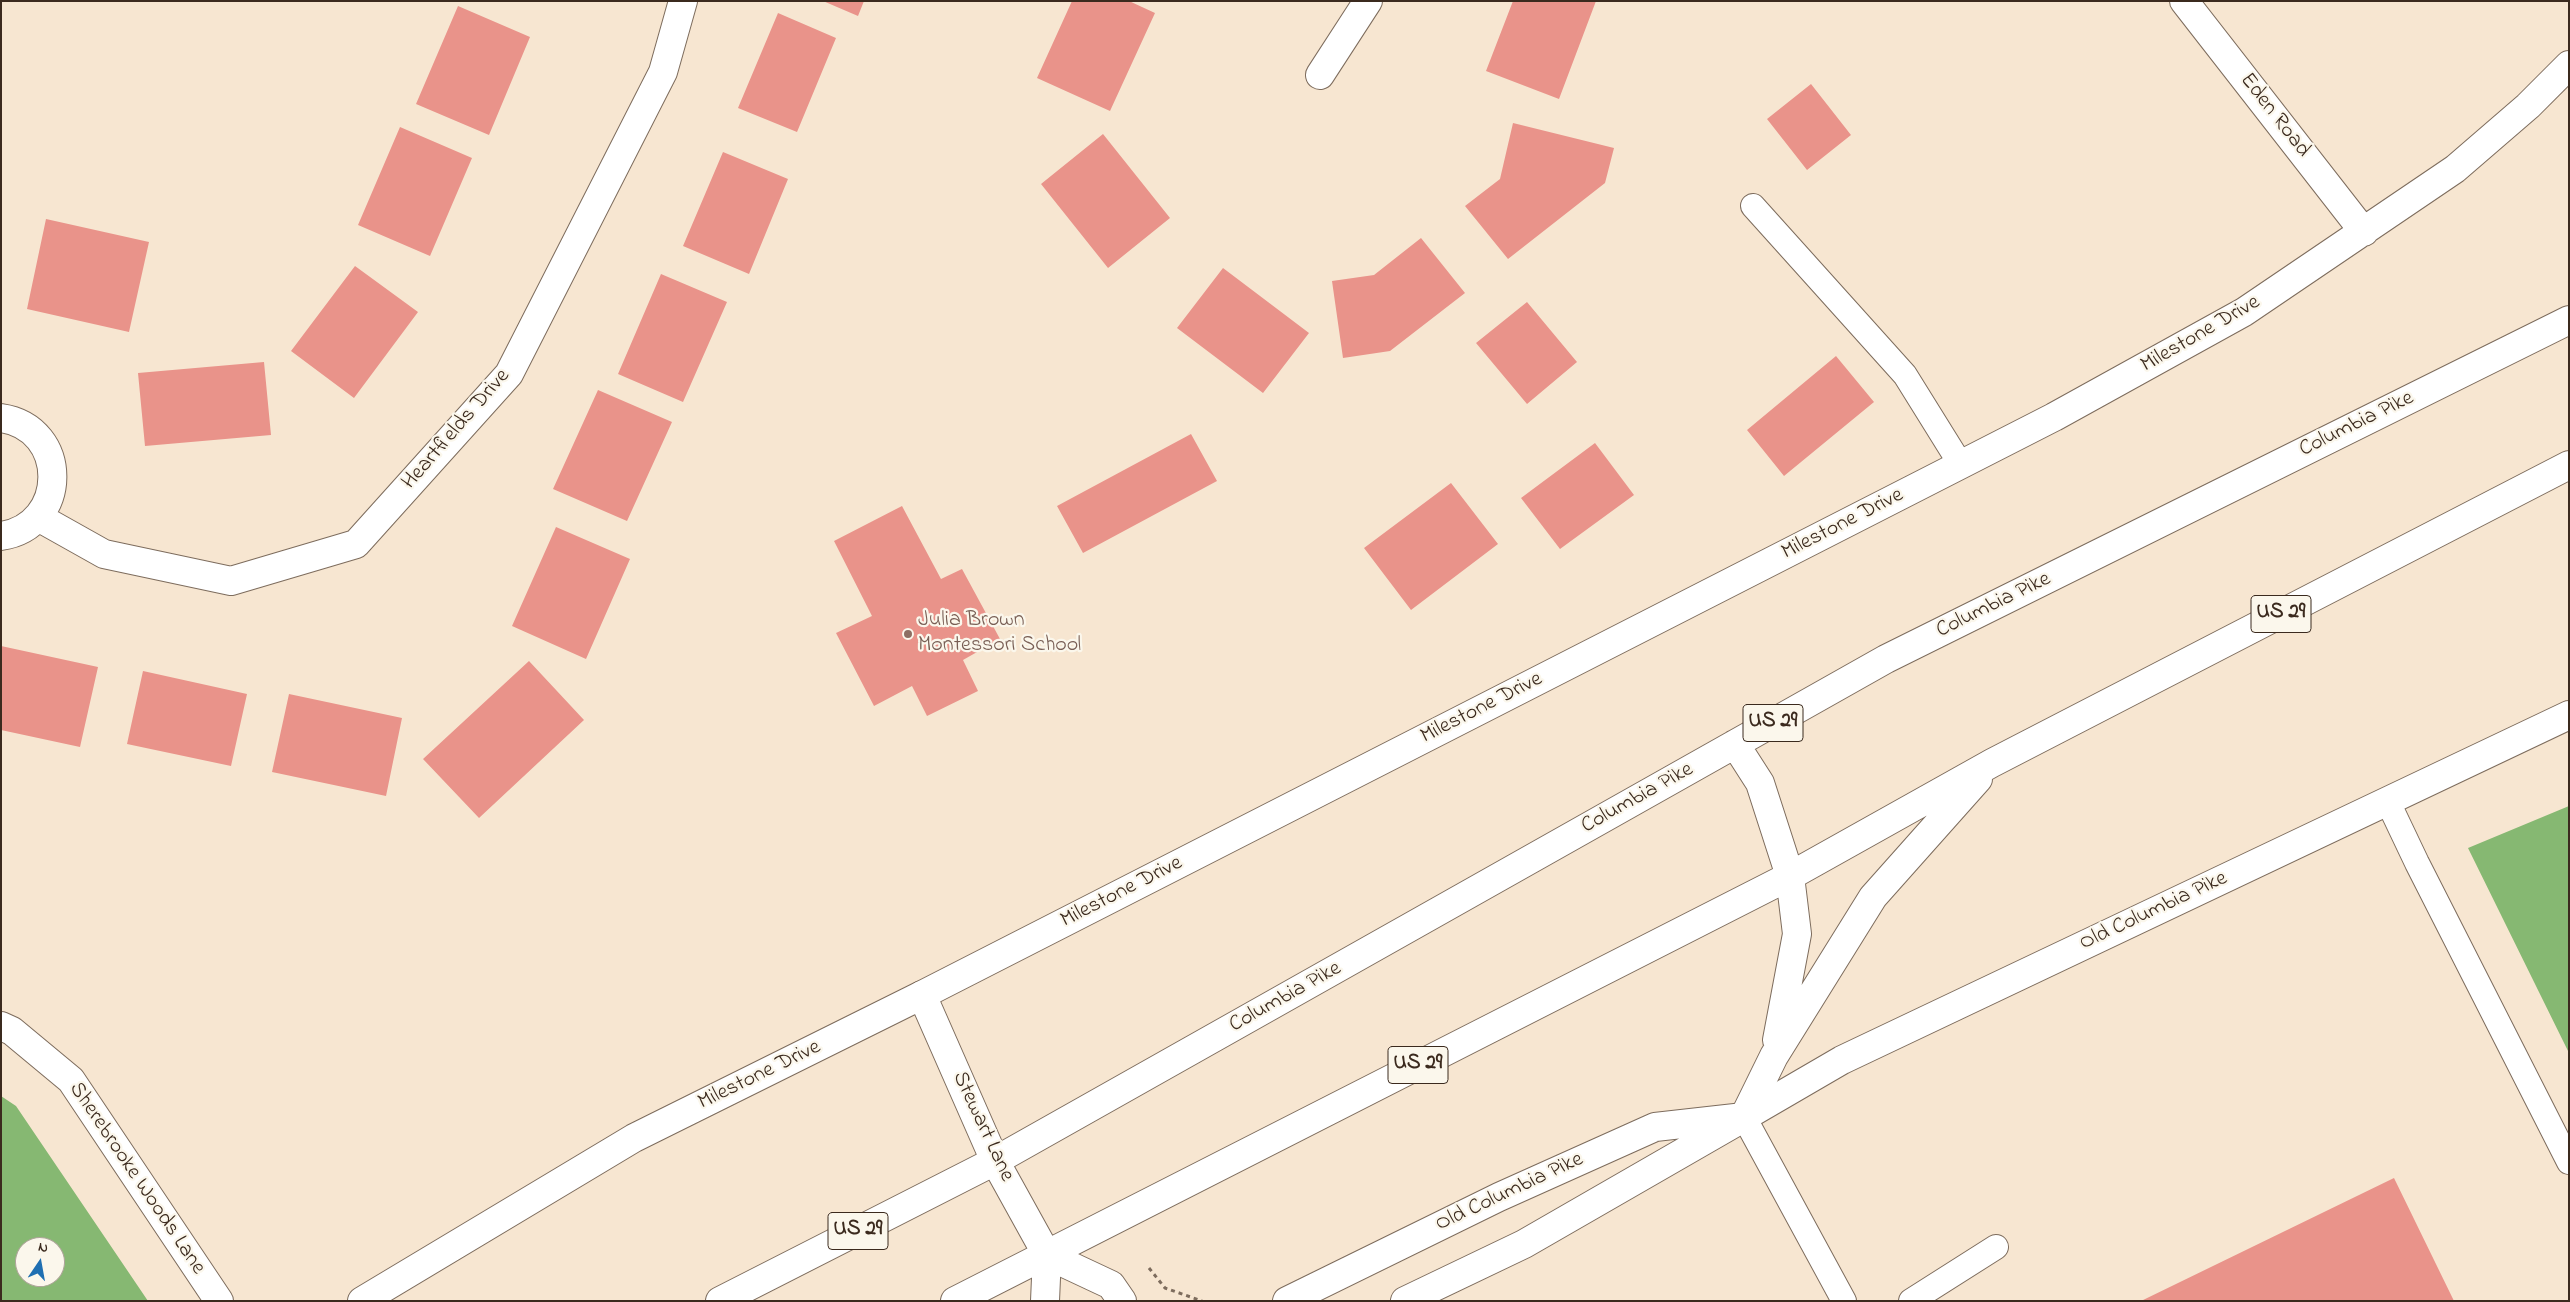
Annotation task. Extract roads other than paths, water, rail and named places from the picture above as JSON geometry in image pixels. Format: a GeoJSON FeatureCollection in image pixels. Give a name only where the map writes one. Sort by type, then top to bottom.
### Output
{"type":"FeatureCollection","features":[{"type":"Feature","properties":{"kind":"main road","name":"Heartfields Drive"},"geometry":{"type":"LineString","coordinates":[[38,517],[104,554],[231,581],[356,544],[509,374],[664,72],[683,1]]}},
{"type":"Feature","properties":{"kind":"main road"},"geometry":{"type":"LineString","coordinates":[[1320,75],[1368,1]]}},
{"type":"Feature","properties":{"kind":"main road","name":"Eden Road"},"geometry":{"type":"LineString","coordinates":[[2184,1],[2364,232]]}},
{"type":"Feature","properties":{"kind":"main road","name":"Milestone Drive"},"geometry":{"type":"LineString","coordinates":[[362,1301],[634,1138],[922,995],[1961,465],[2054,417],[2244,312],[2455,169],[2528,106],[2569,65]]}},
{"type":"Feature","properties":{"kind":"main road","name":"Columbia Pike"},"geometry":{"type":"LineString","coordinates":[[720,1301],[995,1161],[1886,659],[2569,320]]}},
{"type":"Feature","properties":{"kind":"main road"},"geometry":{"type":"LineString","coordinates":[[1,418],[12,420],[30,429],[44,443],[52,462],[53,482],[48,500],[38,517],[22,529],[1,536]]}},
{"type":"Feature","properties":{"kind":"main road","name":"US 29"},"geometry":{"type":"LineString","coordinates":[[956,1301],[1790,876],[1992,763],[2569,465]]}},
{"type":"Feature","properties":{"kind":"main road","name":"Old Columbia Pike"},"geometry":{"type":"LineString","coordinates":[[1405,1301],[1539,1236],[1842,1060],[2569,715]]}},
{"type":"Feature","properties":{"kind":"main road"},"geometry":{"type":"LineString","coordinates":[[1735,744],[1760,783],[1790,876],[1797,934],[1774,1056]]}},
{"type":"Feature","properties":{"kind":"main road"},"geometry":{"type":"LineString","coordinates":[[1744,1117],[1774,1056],[1873,897],[1992,763]]}},
{"type":"Feature","properties":{"kind":"main road","name":"Stewart Lane"},"geometry":{"type":"LineString","coordinates":[[922,995],[995,1161],[1047,1255]]}},
{"type":"Feature","properties":{"kind":"main road","name":"Sherebrooke Woods Lane"},"geometry":{"type":"LineString","coordinates":[[1,1026],[12,1031],[70,1080],[219,1301]]}},
{"type":"Feature","properties":{"kind":"main road","name":"Old Columbia Pike"},"geometry":{"type":"LineString","coordinates":[[1287,1301],[1499,1197],[1655,1126],[1744,1117]]}},
{"type":"Feature","properties":{"kind":"main road"},"geometry":{"type":"LineString","coordinates":[[1045,1301],[1047,1255],[1111,1285],[1122,1301]]}},
{"type":"Feature","properties":{"kind":"lane"},"geometry":{"type":"LineString","coordinates":[[1752,206],[1905,375],[1961,465]]}},
{"type":"Feature","properties":{"kind":"lane"},"geometry":{"type":"LineString","coordinates":[[2388,802],[2421,872],[2569,1162]]}},
{"type":"Feature","properties":{"kind":"lane"},"geometry":{"type":"LineString","coordinates":[[1744,1117],[1844,1301]]}},
{"type":"Feature","properties":{"kind":"lane"},"geometry":{"type":"LineString","coordinates":[[1911,1301],[1996,1247]]}},
{"type":"Feature","properties":{"kind":"place","name":"Julia Brown Montessori School"},"geometry":{"type":"Point","coordinates":[908,634]}}]}
